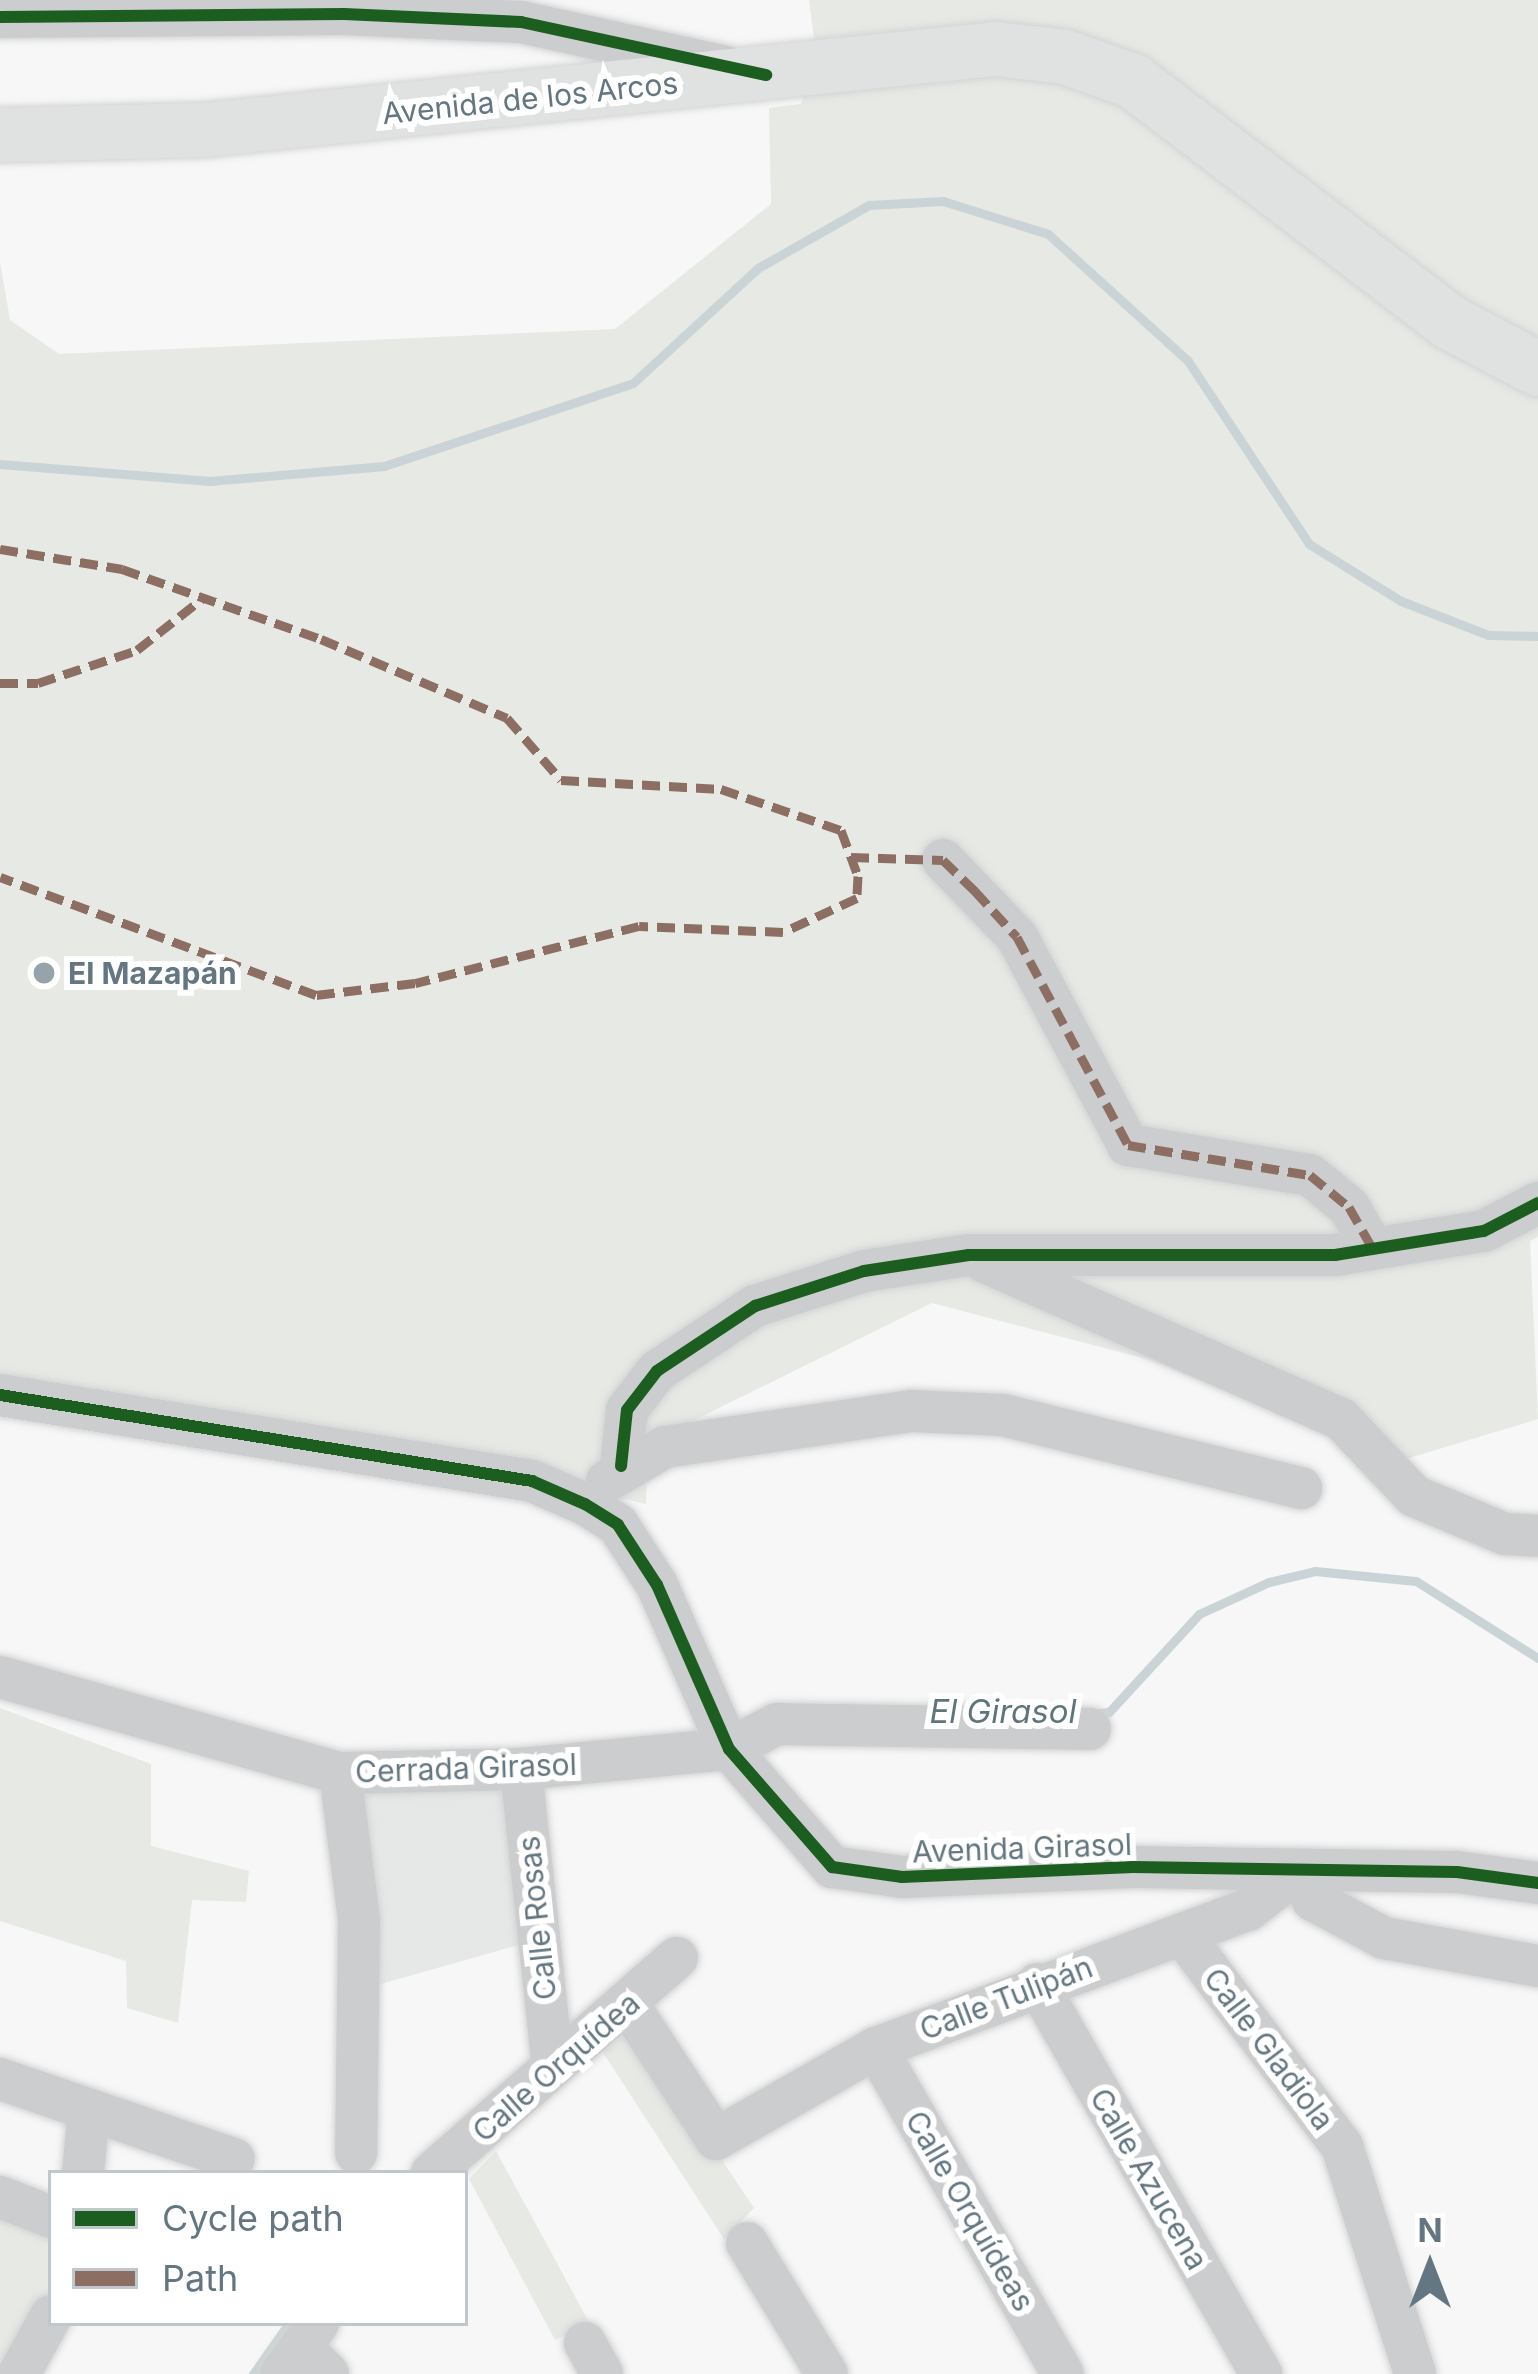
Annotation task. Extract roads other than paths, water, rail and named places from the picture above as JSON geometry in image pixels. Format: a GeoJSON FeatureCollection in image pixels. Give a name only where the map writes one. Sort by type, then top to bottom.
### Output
{"type":"FeatureCollection","features":[{"type":"Feature","properties":{"kind":"main road","name":"Avenida de los Arcos"},"geometry":{"type":"LineString","coordinates":[[0,135],[204,130],[996,49],[1065,57],[1133,81],[1451,323],[1538,369]]}},
{"type":"Feature","properties":{"kind":"street"},"geometry":{"type":"LineString","coordinates":[[0,16],[118,6],[332,7],[521,22],[766,75]]}},
{"type":"Feature","properties":{"kind":"street"},"geometry":{"type":"LineString","coordinates":[[943,860],[1018,937],[1128,1145],[1310,1175],[1348,1207],[1373,1250]]}},
{"type":"Feature","properties":{"kind":"street"},"geometry":{"type":"LineString","coordinates":[[621,1466],[627,1410],[656,1371],[754,1306],[864,1271],[970,1255],[1373,1250],[1484,1231],[1538,1203]]}},
{"type":"Feature","properties":{"kind":"street"},"geometry":{"type":"LineString","coordinates":[[970,1255],[1341,1419],[1414,1496],[1505,1534],[1538,1536]]}},
{"type":"Feature","properties":{"kind":"street","name":"Avenida Girasol"},"geometry":{"type":"LineString","coordinates":[[0,1396],[532,1481],[585,1504],[618,1526],[657,1585],[729,1749],[807,1844],[832,1867],[859,1874],[1457,1872],[1538,1883]]}},
{"type":"Feature","properties":{"kind":"street"},"geometry":{"type":"LineString","coordinates":[[585,1504],[621,1466],[664,1447],[911,1411],[1003,1415],[1300,1488]]}},
{"type":"Feature","properties":{"kind":"street","name":"Cerrada Girasol"},"geometry":{"type":"LineString","coordinates":[[0,1677],[340,1773],[520,1769],[729,1749]]}},
{"type":"Feature","properties":{"kind":"street"},"geometry":{"type":"LineString","coordinates":[[729,1749],[777,1724],[1090,1729]]}},
{"type":"Feature","properties":{"kind":"street","name":"Calle Rosas"},"geometry":{"type":"LineString","coordinates":[[520,1769],[553,2065]]}},
{"type":"Feature","properties":{"kind":"street"},"geometry":{"type":"LineString","coordinates":[[340,1773],[359,1920],[356,2153]]}},
{"type":"Feature","properties":{"kind":"street"},"geometry":{"type":"LineString","coordinates":[[1300,1870],[1313,1900],[1384,1938],[1538,1966]]}},
{"type":"Feature","properties":{"kind":"street","name":"Calle Tulipán"},"geometry":{"type":"LineString","coordinates":[[629,2006],[716,2139],[876,2048],[1037,1984],[1249,1910],[1300,1870]]}},
{"type":"Feature","properties":{"kind":"street","name":"Calle Gladiola"},"geometry":{"type":"LineString","coordinates":[[1182,1934],[1342,2146],[1401,2368]]}},
{"type":"Feature","properties":{"kind":"street","name":"Calle Orquídea"},"geometry":{"type":"LineString","coordinates":[[436,2170],[553,2065],[629,2006],[677,1958]]}},
{"type":"Feature","properties":{"kind":"street","name":"Calle Azucena"},"geometry":{"type":"LineString","coordinates":[[1037,1984],[1261,2374]]}},
{"type":"Feature","properties":{"kind":"street","name":"Calle Orquídeas"},"geometry":{"type":"LineString","coordinates":[[876,2048],[1063,2374]]}},
{"type":"Feature","properties":{"kind":"street"},"geometry":{"type":"LineString","coordinates":[[0,2080],[234,2158]]}},
{"type":"Feature","properties":{"kind":"street"},"geometry":{"type":"LineString","coordinates":[[83,2170],[89,2108]]}},
{"type":"Feature","properties":{"kind":"street"},"geometry":{"type":"LineString","coordinates":[[0,2197],[48,2216]]}},
{"type":"Feature","properties":{"kind":"street"},"geometry":{"type":"LineString","coordinates":[[746,2243],[827,2374]]}},
{"type":"Feature","properties":{"kind":"street"},"geometry":{"type":"LineString","coordinates":[[19,2374],[48,2321]]}},
{"type":"Feature","properties":{"kind":"waterway"},"geometry":{"type":"LineString","coordinates":[[0,464],[210,481],[384,466],[633,383],[758,268],[869,205],[943,201],[1048,234],[1188,361],[1309,544],[1401,601],[1488,635],[1538,636]]}},
{"type":"Feature","properties":{"kind":"waterway","name":"El Girasol"},"geometry":{"type":"LineString","coordinates":[[1090,1714],[1109,1712],[1199,1614],[1269,1582],[1315,1571],[1416,1581],[1538,1658]]}},
{"type":"Feature","properties":{"kind":"waterway","name":"El Girasol"},"geometry":{"type":"LineString","coordinates":[[253,2374],[287,2326]]}},
{"type":"Feature","properties":{"kind":"place","name":"El Mazapán"},"geometry":{"type":"Point","coordinates":[44,973]}}]}
